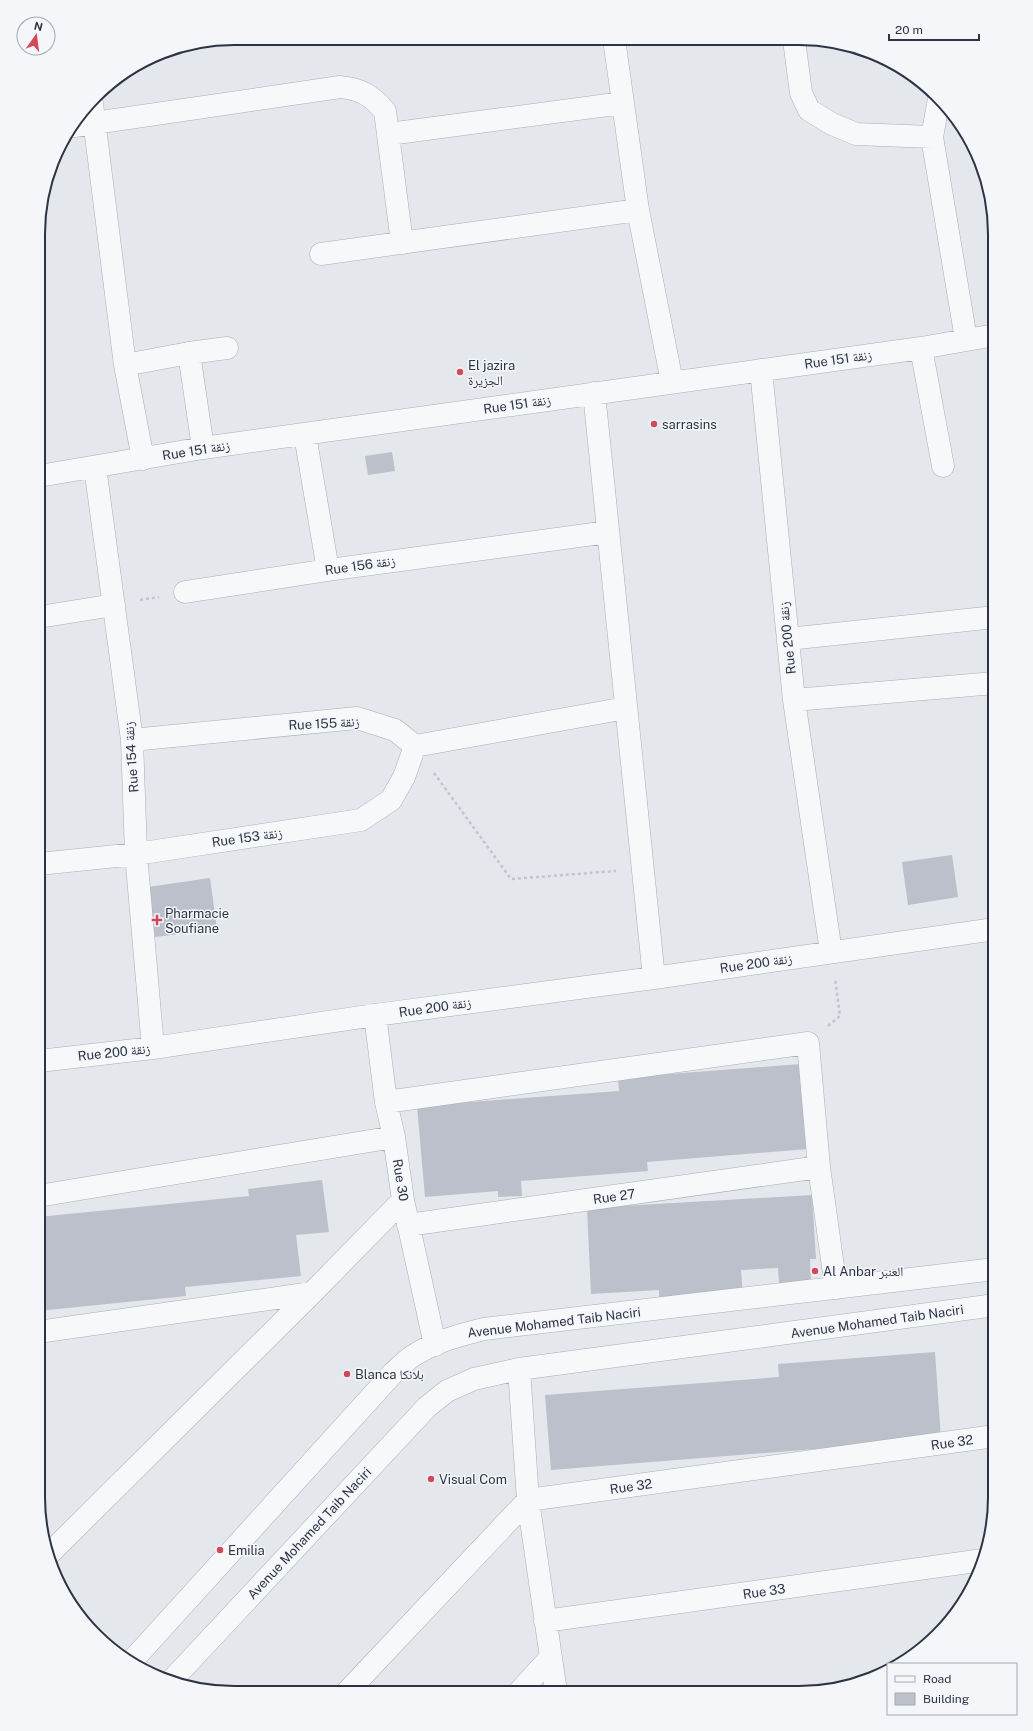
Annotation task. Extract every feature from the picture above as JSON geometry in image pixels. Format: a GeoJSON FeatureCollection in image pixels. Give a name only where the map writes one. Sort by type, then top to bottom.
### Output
{"type":"FeatureCollection","features":[{"type":"Feature","properties":{"kind":"street"},"geometry":{"type":"LineString","coordinates":[[615,45],[638,210],[672,382]]}},
{"type":"Feature","properties":{"kind":"street"},"geometry":{"type":"LineString","coordinates":[[795,45],[801,93],[809,110],[832,124],[856,134],[932,137]]}},
{"type":"Feature","properties":{"kind":"street"},"geometry":{"type":"LineString","coordinates":[[143,459],[125,365],[86,118],[340,87],[355,89],[373,98],[385,110],[402,243]]}},
{"type":"Feature","properties":{"kind":"street"},"geometry":{"type":"LineString","coordinates":[[389,134],[623,102]]}},
{"type":"Feature","properties":{"kind":"street"},"geometry":{"type":"LineString","coordinates":[[938,105],[932,137],[966,339]]}},
{"type":"Feature","properties":{"kind":"street"},"geometry":{"type":"LineString","coordinates":[[320,254],[638,210]]}},
{"type":"Feature","properties":{"kind":"street","name":"Rue 151 زنقة"},"geometry":{"type":"LineString","coordinates":[[45,475],[203,448],[921,348],[988,336]]}},
{"type":"Feature","properties":{"kind":"street"},"geometry":{"type":"LineString","coordinates":[[125,365],[189,353],[227,348]]}},
{"type":"Feature","properties":{"kind":"street"},"geometry":{"type":"LineString","coordinates":[[921,348],[943,466]]}},
{"type":"Feature","properties":{"kind":"street"},"geometry":{"type":"LineString","coordinates":[[189,353],[203,448]]}},
{"type":"Feature","properties":{"kind":"street","name":"Rue 200 زنقة"},"geometry":{"type":"LineString","coordinates":[[761,370],[794,700],[831,952]]}},
{"type":"Feature","properties":{"kind":"street"},"geometry":{"type":"LineString","coordinates":[[594,393],[654,978]]}},
{"type":"Feature","properties":{"kind":"street"},"geometry":{"type":"LineString","coordinates":[[304,435],[328,570]]}},
{"type":"Feature","properties":{"kind":"street","name":"Rue 154 زنقة"},"geometry":{"type":"LineString","coordinates":[[95,467],[132,740],[136,854],[153,1048]]}},
{"type":"Feature","properties":{"kind":"street","name":"Rue 156 زنقة"},"geometry":{"type":"LineString","coordinates":[[185,592],[328,570],[608,532]]}},
{"type":"Feature","properties":{"kind":"street"},"geometry":{"type":"LineString","coordinates":[[45,616],[114,605]]}},
{"type":"Feature","properties":{"kind":"street"},"geometry":{"type":"LineString","coordinates":[[788,639],[988,618]]}},
{"type":"Feature","properties":{"kind":"street"},"geometry":{"type":"LineString","coordinates":[[794,700],[988,684]]}},
{"type":"Feature","properties":{"kind":"street"},"geometry":{"type":"LineString","coordinates":[[415,746],[626,708]]}},
{"type":"Feature","properties":{"kind":"street","name":"Rue 155 زنقة"},"geometry":{"type":"LineString","coordinates":[[132,740],[357,718],[394,730],[415,746]]}},
{"type":"Feature","properties":{"kind":"street","name":"Rue 153 زنقة"},"geometry":{"type":"LineString","coordinates":[[45,863],[136,854],[361,820],[391,800],[404,777],[415,746]]}},
{"type":"Feature","properties":{"kind":"street","name":"Rue 200 زنقة"},"geometry":{"type":"LineString","coordinates":[[45,1060],[153,1048],[375,1015],[654,978],[988,930]]}},
{"type":"Feature","properties":{"kind":"street","name":"Rue 30"},"geometry":{"type":"LineString","coordinates":[[375,1015],[386,1102],[394,1137],[403,1200],[435,1345]]}},
{"type":"Feature","properties":{"kind":"street"},"geometry":{"type":"LineString","coordinates":[[386,1102],[808,1044],[819,1167],[836,1288]]}},
{"type":"Feature","properties":{"kind":"street"},"geometry":{"type":"LineString","coordinates":[[45,1195],[394,1137]]}},
{"type":"Feature","properties":{"kind":"street","name":"Rue 27"},"geometry":{"type":"LineString","coordinates":[[408,1225],[819,1167]]}},
{"type":"Feature","properties":{"kind":"street"},"geometry":{"type":"LineString","coordinates":[[53,1551],[312,1293],[403,1200]]}},
{"type":"Feature","properties":{"kind":"street","name":"Avenue Mohamed Taib Naciri"},"geometry":{"type":"LineString","coordinates":[[135,1658],[394,1372],[415,1354],[455,1336],[484,1329],[988,1270]]}},
{"type":"Feature","properties":{"kind":"street"},"geometry":{"type":"LineString","coordinates":[[45,1331],[312,1293]]}},
{"type":"Feature","properties":{"kind":"street","name":"Avenue Mohamed Taib Naciri"},"geometry":{"type":"LineString","coordinates":[[175,1677],[427,1407],[447,1391],[474,1379],[519,1369],[988,1306]]}},
{"type":"Feature","properties":{"kind":"street"},"geometry":{"type":"LineString","coordinates":[[519,1369],[528,1500],[555,1686]]}},
{"type":"Feature","properties":{"kind":"street","name":"Rue 32"},"geometry":{"type":"LineString","coordinates":[[528,1500],[988,1437]]}},
{"type":"Feature","properties":{"kind":"street"},"geometry":{"type":"LineString","coordinates":[[353,1686],[528,1500]]}},
{"type":"Feature","properties":{"kind":"street","name":"Rue 33"},"geometry":{"type":"LineString","coordinates":[[545,1621],[977,1561]]}},
{"type":"Feature","properties":{"kind":"street"},"geometry":{"type":"LineString","coordinates":[[524,1686],[550,1658]]}},
{"type":"Feature","properties":{"kind":"path"},"geometry":{"type":"LineString","coordinates":[[114,605],[185,592]]}},
{"type":"Feature","properties":{"kind":"path"},"geometry":{"type":"LineString","coordinates":[[415,746],[511,879],[644,869]]}},
{"type":"Feature","properties":{"kind":"path"},"geometry":{"type":"LineString","coordinates":[[808,1044],[840,1016],[831,952]]}},
{"type":"Feature","properties":{"kind":"building"},"geometry":{"type":"Polygon","coordinates":[[[392,452],[395,471],[368,475],[365,456],[392,452]]]}},
{"type":"Feature","properties":{"kind":"building"},"geometry":{"type":"Polygon","coordinates":[[[952,855],[958,897],[908,905],[902,862],[952,855]]]}},
{"type":"Feature","properties":{"kind":"building"},"geometry":{"type":"Polygon","coordinates":[[[210,878],[217,929],[155,937],[148,887],[210,878]]]}},
{"type":"Feature","properties":{"kind":"building"},"geometry":{"type":"Polygon","coordinates":[[[801,1064],[808,1149],[647,1162],[648,1171],[521,1181],[522,1196],[498,1197],[498,1191],[425,1197],[417,1106],[619,1091],[618,1078],[801,1064]]]}},
{"type":"Feature","properties":{"kind":"building"},"geometry":{"type":"Polygon","coordinates":[[[322,1180],[329,1232],[296,1235],[301,1276],[185,1287],[186,1296],[45,1310],[45,1216],[249,1196],[248,1189],[322,1180]]]}},
{"type":"Feature","properties":{"kind":"building"},"geometry":{"type":"Polygon","coordinates":[[[812,1195],[816,1259],[810,1259],[811,1282],[779,1284],[778,1268],[741,1270],[743,1296],[659,1300],[659,1290],[591,1294],[587,1208],[812,1195]]]}},
{"type":"Feature","properties":{"kind":"building"},"geometry":{"type":"Polygon","coordinates":[[[935,1352],[941,1439],[551,1470],[545,1395],[779,1377],[778,1364],[935,1352]]]}},
{"type":"Feature","properties":{"kind":"place","name":"El jazira الجزيرة"},"geometry":{"type":"Point","coordinates":[460,372]}},
{"type":"Feature","properties":{"kind":"place","name":"sarrasins"},"geometry":{"type":"Point","coordinates":[654,424]}},
{"type":"Feature","properties":{"kind":"place","name":"Pharmacie Soufiane"},"geometry":{"type":"Point","coordinates":[157,920]}},
{"type":"Feature","properties":{"kind":"place","name":"Al Anbar العنبر"},"geometry":{"type":"Point","coordinates":[815,1271]}},
{"type":"Feature","properties":{"kind":"place","name":"Blanca بلانكا"},"geometry":{"type":"Point","coordinates":[347,1374]}},
{"type":"Feature","properties":{"kind":"place","name":"Visual Com"},"geometry":{"type":"Point","coordinates":[431,1479]}},
{"type":"Feature","properties":{"kind":"place","name":"Emilia"},"geometry":{"type":"Point","coordinates":[220,1550]}}]}
